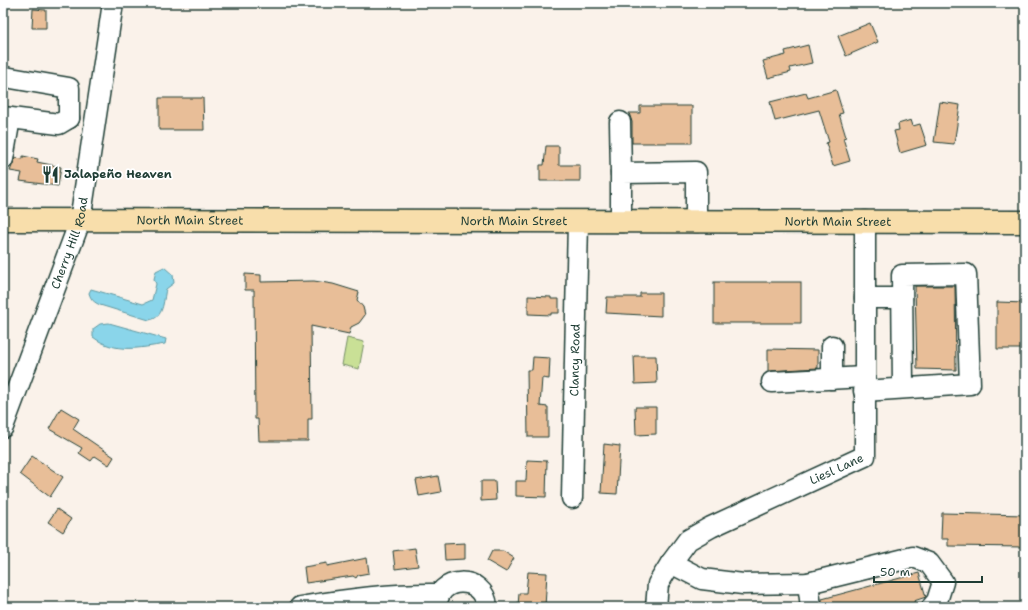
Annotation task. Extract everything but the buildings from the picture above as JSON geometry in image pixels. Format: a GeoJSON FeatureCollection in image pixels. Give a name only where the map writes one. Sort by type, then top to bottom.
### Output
{"type":"FeatureCollection","features":[{"type":"Feature","properties":{"kind":"main road","name":"North Main Street"},"geometry":{"type":"LineString","coordinates":[[3,220],[1025,222]]}},
{"type":"Feature","properties":{"kind":"street","name":"Cherry Hill Road"},"geometry":{"type":"LineString","coordinates":[[3,427],[80,221],[114,3]]}},
{"type":"Feature","properties":{"kind":"street"},"geometry":{"type":"LineString","coordinates":[[3,80],[5,77],[69,88],[69,118]]}},
{"type":"Feature","properties":{"kind":"street"},"geometry":{"type":"LineString","coordinates":[[3,159],[7,118],[59,124],[69,118],[96,126]]}},
{"type":"Feature","properties":{"kind":"street"},"geometry":{"type":"LineString","coordinates":[[620,122],[622,222]]}},
{"type":"Feature","properties":{"kind":"street"},"geometry":{"type":"LineString","coordinates":[[621,173],[696,172],[696,222]]}},
{"type":"Feature","properties":{"kind":"street","name":"Liesl Lane"},"geometry":{"type":"LineString","coordinates":[[656,607],[658,584],[688,540],[711,526],[865,456],[864,221]]}},
{"type":"Feature","properties":{"kind":"street","name":"Clancy Road"},"geometry":{"type":"LineString","coordinates":[[572,498],[578,222]]}},
{"type":"Feature","properties":{"kind":"street"},"geometry":{"type":"LineString","coordinates":[[772,382],[832,379],[903,388],[970,384],[966,274],[902,275],[903,388]]}},
{"type":"Feature","properties":{"kind":"street"},"geometry":{"type":"LineString","coordinates":[[864,298],[902,298]]}},
{"type":"Feature","properties":{"kind":"street"},"geometry":{"type":"LineString","coordinates":[[832,346],[832,379]]}},
{"type":"Feature","properties":{"kind":"street"},"geometry":{"type":"LineString","coordinates":[[671,563],[702,579],[743,584],[808,583],[913,557],[929,563],[942,582],[937,601],[932,607]]}},
{"type":"Feature","properties":{"kind":"street"},"geometry":{"type":"LineString","coordinates":[[300,607],[328,602],[416,594],[438,601],[446,587],[455,583],[465,582],[475,586],[482,592],[487,607]]}},
{"type":"Feature","properties":{"kind":"street"},"geometry":{"type":"LineString","coordinates":[[808,583],[811,607]]}},
{"type":"Feature","properties":{"kind":"green space"},"geometry":{"type":"Polygon","coordinates":[[[347,338],[364,342],[359,369],[342,365],[347,338]]]}},
{"type":"Feature","properties":{"kind":"water"},"geometry":{"type":"Polygon","coordinates":[[[164,267],[173,275],[174,283],[166,289],[162,309],[158,316],[154,319],[149,320],[100,305],[93,300],[89,293],[91,289],[143,304],[152,300],[156,284],[154,279],[156,271],[164,267]]]}},
{"type":"Feature","properties":{"kind":"water"},"geometry":{"type":"Polygon","coordinates":[[[109,323],[166,339],[165,344],[137,348],[119,348],[110,346],[93,337],[93,329],[100,324],[109,323]]]}},
{"type":"Feature","properties":{"kind":"place","name":"Jalapeño Heaven"},"geometry":{"type":"Point","coordinates":[51,174]}}]}
